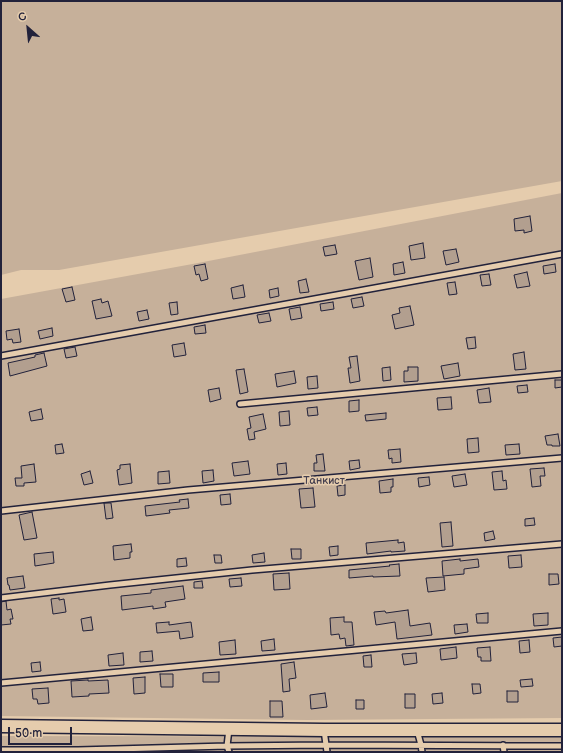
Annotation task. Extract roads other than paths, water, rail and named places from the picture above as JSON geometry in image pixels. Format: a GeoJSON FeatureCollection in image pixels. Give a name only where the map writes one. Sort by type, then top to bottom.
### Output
{"type":"FeatureCollection","features":[{"type":"Feature","properties":{"kind":"street"},"geometry":{"type":"LineString","coordinates":[[1,726],[324,730],[562,730]]}},
{"type":"Feature","properties":{"kind":"lane"},"geometry":{"type":"LineString","coordinates":[[1,356],[562,254]]}},
{"type":"Feature","properties":{"kind":"lane"},"geometry":{"type":"LineString","coordinates":[[240,404],[562,374]]}},
{"type":"Feature","properties":{"kind":"lane"},"geometry":{"type":"LineString","coordinates":[[1,511],[188,490],[562,458]]}},
{"type":"Feature","properties":{"kind":"lane"},"geometry":{"type":"LineString","coordinates":[[1,598],[252,570],[562,544]]}},
{"type":"Feature","properties":{"kind":"lane"},"geometry":{"type":"LineString","coordinates":[[1,682],[562,631]]}},
{"type":"Feature","properties":{"kind":"lane"},"geometry":{"type":"LineString","coordinates":[[229,729],[229,752]]}},
{"type":"Feature","properties":{"kind":"lane"},"geometry":{"type":"LineString","coordinates":[[324,730],[327,752]]}},
{"type":"Feature","properties":{"kind":"lane"},"geometry":{"type":"LineString","coordinates":[[417,730],[422,752]]}},
{"type":"Feature","properties":{"kind":"lane"},"geometry":{"type":"LineString","coordinates":[[1,750],[125,750],[228,746],[421,744],[562,746]]}},
{"type":"Feature","properties":{"kind":"lane"},"geometry":{"type":"LineString","coordinates":[[503,745],[504,752]]}},
{"type":"Feature","properties":{"kind":"park label","name":"Танкист"},"geometry":{"type":"Point","coordinates":[324,481]}}]}
